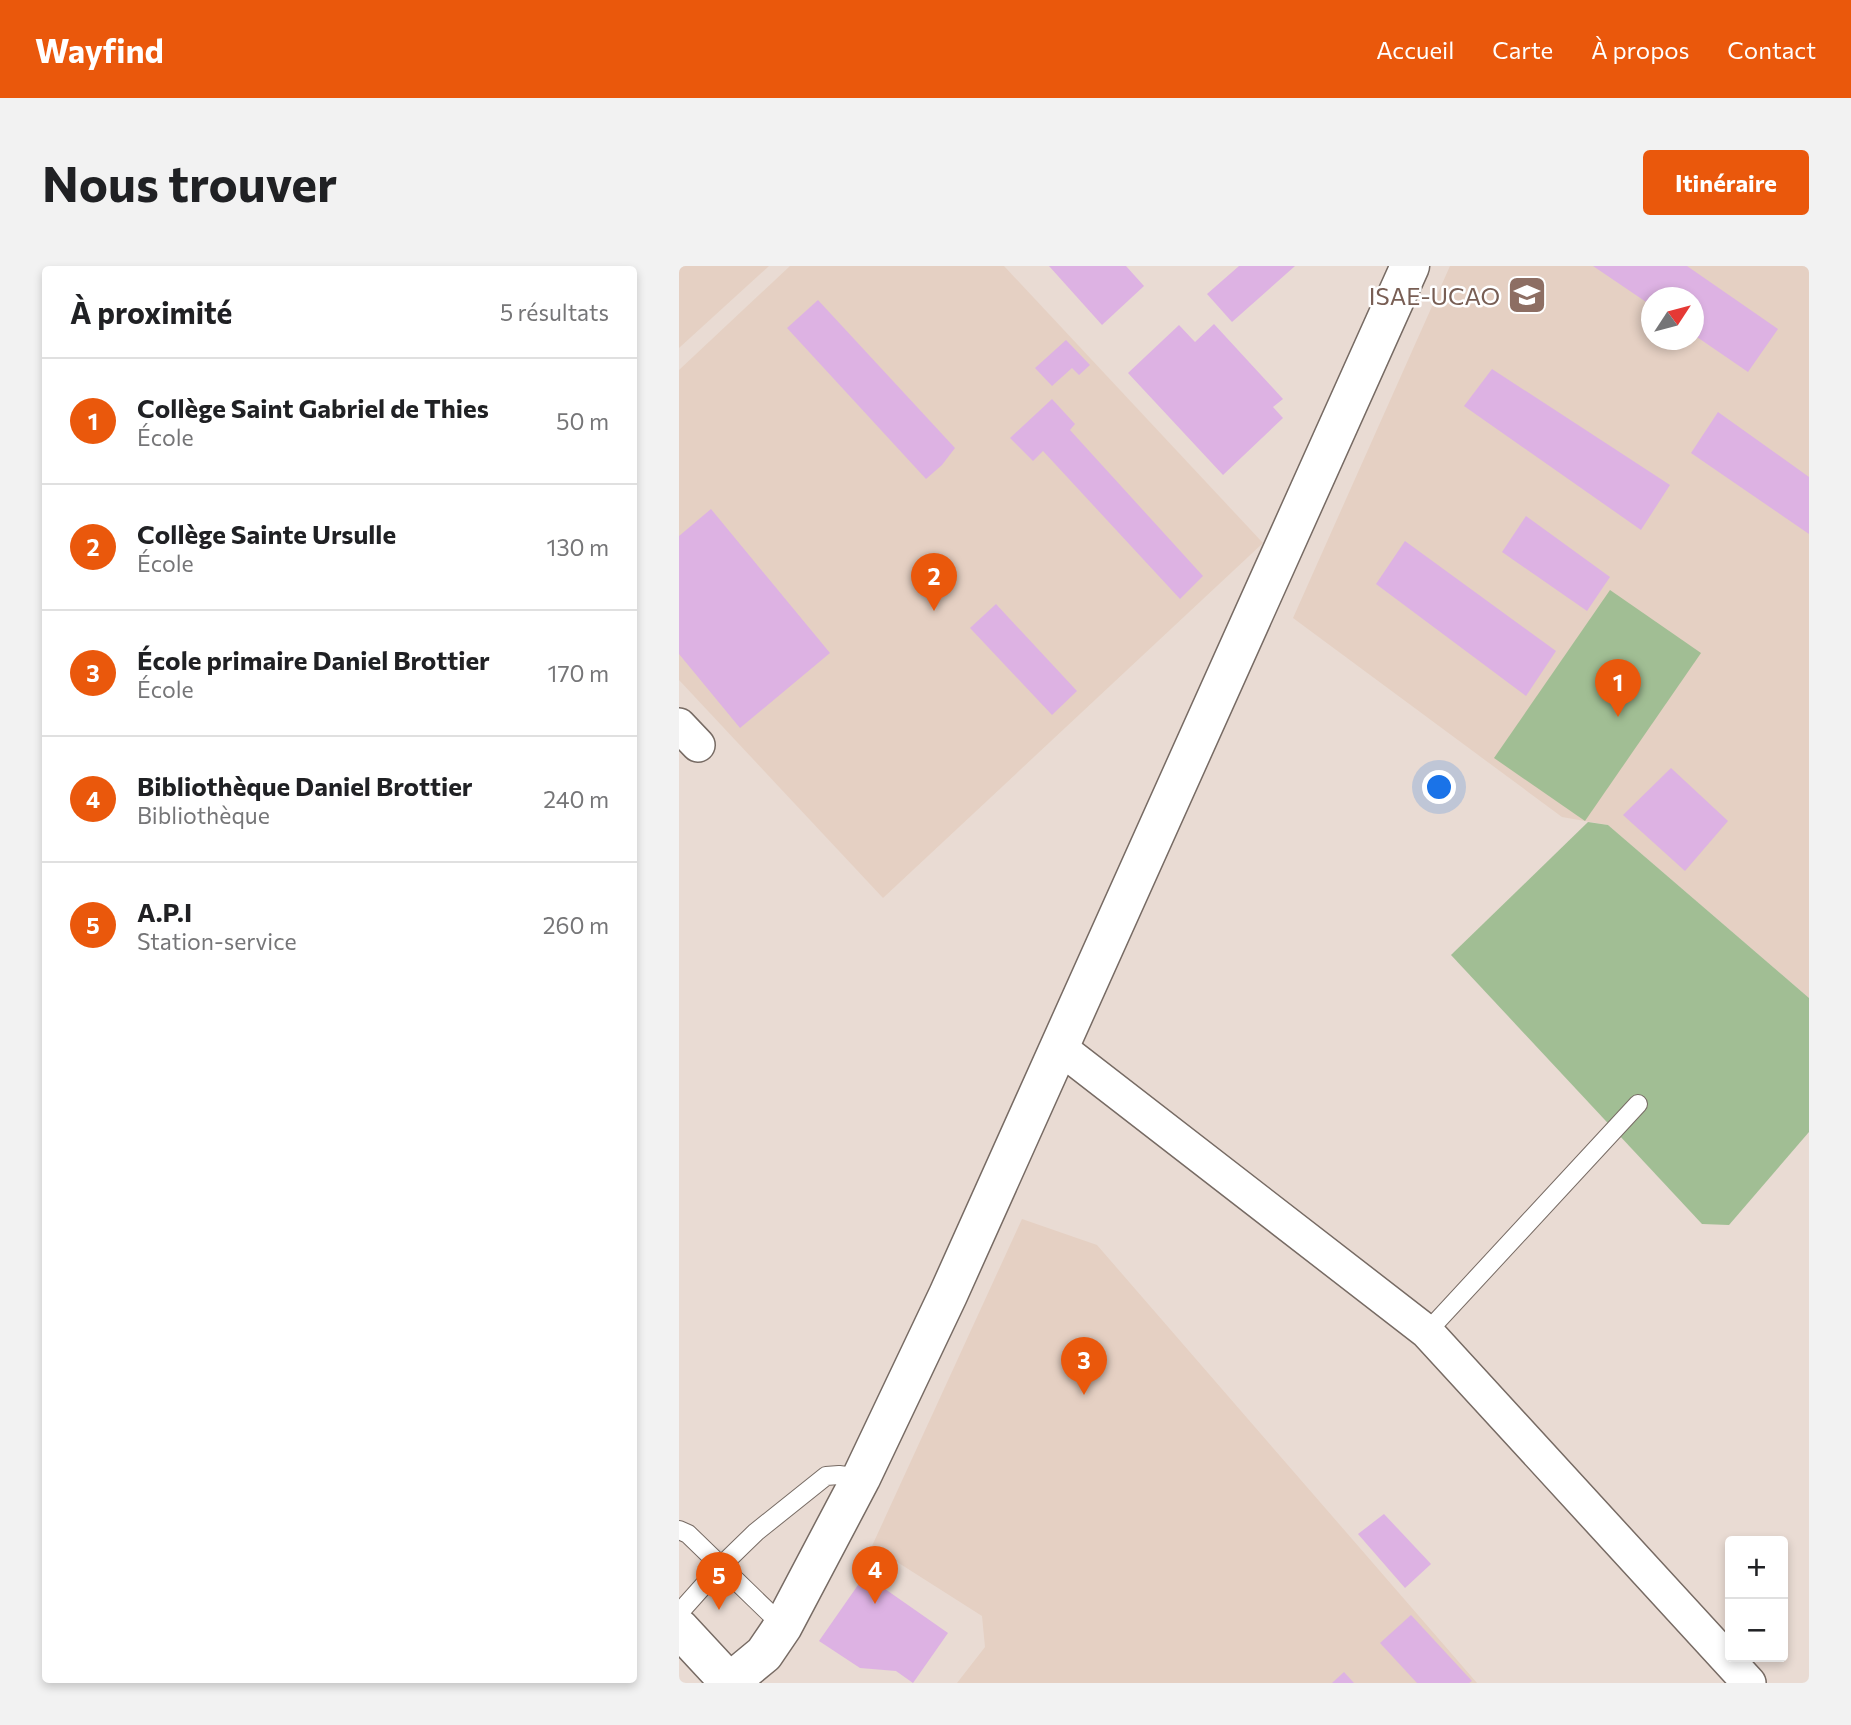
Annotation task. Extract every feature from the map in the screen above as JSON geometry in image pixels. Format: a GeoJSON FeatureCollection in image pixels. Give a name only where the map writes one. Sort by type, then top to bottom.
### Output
{"type":"FeatureCollection","features":[{"type":"Feature","properties":{"kind":"main road"},"geometry":{"type":"LineString","coordinates":[[679,1628],[729,1683],[768,1654],[861,1478],[948,1295],[1410,266]]}},
{"type":"Feature","properties":{"kind":"street"},"geometry":{"type":"LineString","coordinates":[[1059,1047],[1427,1332],[1749,1683]]}},
{"type":"Feature","properties":{"kind":"lane"},"geometry":{"type":"LineString","coordinates":[[1427,1332],[1638,1104]]}},
{"type":"Feature","properties":{"kind":"lane"},"geometry":{"type":"LineString","coordinates":[[679,1613],[756,1532],[826,1476],[861,1478]]}},
{"type":"Feature","properties":{"kind":"lane"},"geometry":{"type":"LineString","coordinates":[[679,1530],[688,1534],[721,1566],[768,1654]]}},
{"type":"Feature","properties":{"kind":"shaded area"},"geometry":{"type":"Polygon","coordinates":[[[679,266],[769,266],[679,348],[679,266]]]}},
{"type":"Feature","properties":{"kind":"shaded area"},"geometry":{"type":"Polygon","coordinates":[[[790,266],[1004,266],[1263,543],[883,898],[679,680],[679,370],[790,266]]]}},
{"type":"Feature","properties":{"kind":"shaded area"},"geometry":{"type":"Polygon","coordinates":[[[1450,266],[1809,266],[1809,998],[1608,825],[1562,817],[1293,618],[1450,266]]]}},
{"type":"Feature","properties":{"kind":"shaded area"},"geometry":{"type":"Polygon","coordinates":[[[1022,1219],[1097,1245],[1477,1683],[957,1683],[985,1647],[982,1616],[872,1546],[1022,1219]]]}},
{"type":"Feature","properties":{"kind":"green space"},"geometry":{"type":"Polygon","coordinates":[[[1610,590],[1701,653],[1585,821],[1494,758],[1610,590]]]}},
{"type":"Feature","properties":{"kind":"green space"},"geometry":{"type":"Polygon","coordinates":[[[1588,822],[1608,825],[1809,998],[1809,1132],[1729,1225],[1702,1224],[1451,955],[1588,822]]]}},
{"type":"Feature","properties":{"kind":"building"},"geometry":{"type":"Polygon","coordinates":[[[1049,266],[1126,266],[1144,286],[1102,325],[1049,266]]]}},
{"type":"Feature","properties":{"kind":"building"},"geometry":{"type":"Polygon","coordinates":[[[1239,266],[1295,266],[1232,322],[1207,294],[1239,266]]]}},
{"type":"Feature","properties":{"kind":"building"},"geometry":{"type":"Polygon","coordinates":[[[1593,266],[1687,266],[1778,329],[1748,372],[1704,342],[1704,287],[1641,287],[1641,299],[1593,266]]]}},
{"type":"Feature","properties":{"kind":"building"},"geometry":{"type":"Polygon","coordinates":[[[818,300],[955,448],[942,465],[926,479],[787,328],[818,300]]]}},
{"type":"Feature","properties":{"kind":"building"},"geometry":{"type":"Polygon","coordinates":[[[1214,324],[1283,399],[1273,407],[1283,418],[1223,475],[1128,373],[1179,325],[1195,342],[1214,324]]]}},
{"type":"Feature","properties":{"kind":"building"},"geometry":{"type":"Polygon","coordinates":[[[1066,340],[1090,365],[1079,375],[1072,368],[1052,386],[1035,368],[1066,340]]]}},
{"type":"Feature","properties":{"kind":"building"},"geometry":{"type":"Polygon","coordinates":[[[1492,369],[1670,485],[1641,530],[1464,406],[1492,369]]]}},
{"type":"Feature","properties":{"kind":"building"},"geometry":{"type":"Polygon","coordinates":[[[1052,399],[1075,424],[1070,430],[1203,576],[1180,599],[1043,451],[1033,461],[1010,438],[1052,399]]]}},
{"type":"Feature","properties":{"kind":"building"},"geometry":{"type":"Polygon","coordinates":[[[1718,412],[1809,477],[1809,534],[1691,453],[1718,412]]]}},
{"type":"Feature","properties":{"kind":"building"},"geometry":{"type":"Polygon","coordinates":[[[711,509],[830,653],[740,728],[679,654],[679,536],[711,509]]]}},
{"type":"Feature","properties":{"kind":"building"},"geometry":{"type":"Polygon","coordinates":[[[1526,516],[1610,577],[1587,611],[1502,552],[1526,516]]]}},
{"type":"Feature","properties":{"kind":"building"},"geometry":{"type":"Polygon","coordinates":[[[1405,541],[1556,651],[1526,696],[1376,584],[1405,541]]]}},
{"type":"Feature","properties":{"kind":"building"},"geometry":{"type":"Polygon","coordinates":[[[996,604],[1077,691],[1052,715],[970,628],[996,604]]]}},
{"type":"Feature","properties":{"kind":"building"},"geometry":{"type":"Polygon","coordinates":[[[1671,768],[1728,821],[1685,871],[1623,815],[1671,768]]]}},
{"type":"Feature","properties":{"kind":"building"},"geometry":{"type":"Polygon","coordinates":[[[1384,1514],[1431,1564],[1405,1588],[1358,1534],[1384,1514]]]}},
{"type":"Feature","properties":{"kind":"building"},"geometry":{"type":"Polygon","coordinates":[[[865,1575],[948,1633],[913,1683],[896,1671],[860,1668],[819,1641],[865,1575]]]}},
{"type":"Feature","properties":{"kind":"building"},"geometry":{"type":"Polygon","coordinates":[[[1411,1615],[1472,1681],[1417,1683],[1380,1643],[1411,1615]]]}},
{"type":"Feature","properties":{"kind":"building"},"geometry":{"type":"Polygon","coordinates":[[[1344,1672],[1354,1683],[1332,1683],[1344,1672]]]}},
{"type":"Feature","properties":{"kind":"place","name":"ISAE-UCAO"},"geometry":{"type":"Point","coordinates":[1527,295]}},
{"type":"Feature","properties":{"kind":"place","name":"Collège Sainte Ursulle"},"geometry":{"type":"Point","coordinates":[934,611]}},
{"type":"Feature","properties":{"kind":"place","name":"Collège Saint Gabriel de Thies"},"geometry":{"type":"Point","coordinates":[1618,717]}},
{"type":"Feature","properties":{"kind":"place","name":"École primaire Daniel Brottier"},"geometry":{"type":"Point","coordinates":[1084,1395]}},
{"type":"Feature","properties":{"kind":"place","name":"Bibliothèque Daniel Brottier"},"geometry":{"type":"Point","coordinates":[875,1604]}},
{"type":"Feature","properties":{"kind":"place","name":"A.P.I"},"geometry":{"type":"Point","coordinates":[719,1610]}}]}
